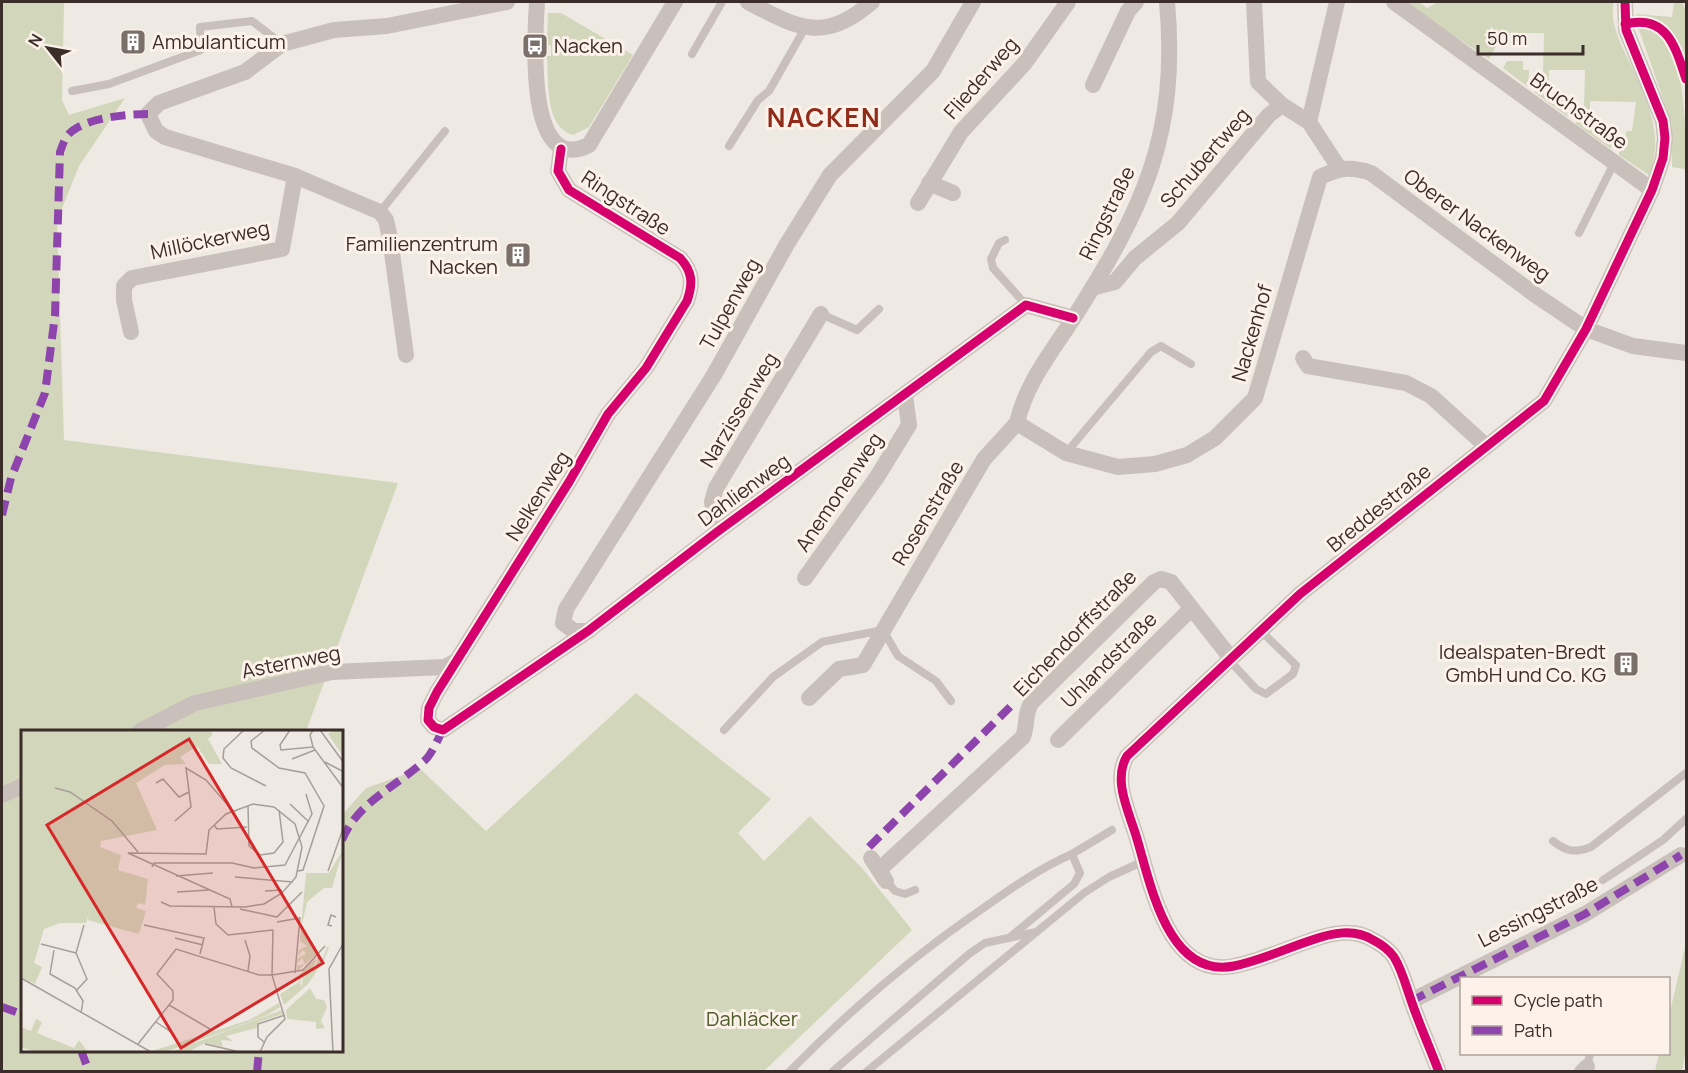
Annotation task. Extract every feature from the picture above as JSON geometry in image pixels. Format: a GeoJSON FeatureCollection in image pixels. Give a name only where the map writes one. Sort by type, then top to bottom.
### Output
{"type":"FeatureCollection","features":[{"type":"Feature","properties":{"kind":"street"},"geometry":{"type":"LineString","coordinates":[[406,355],[390,238],[386,220],[380,212],[295,176],[165,137],[156,131],[148,114],[159,103],[245,72],[282,44],[334,30],[387,26],[507,2]]}},
{"type":"Feature","properties":{"kind":"street"},"geometry":{"type":"LineString","coordinates":[[537,2],[536,46],[540,104],[550,140],[561,149]]}},
{"type":"Feature","properties":{"kind":"street","name":"Ringstraße"},"geometry":{"type":"LineString","coordinates":[[675,2],[589,145],[574,151],[561,149],[558,171],[569,190],[680,258],[688,267],[692,278]]}},
{"type":"Feature","properties":{"kind":"street"},"geometry":{"type":"LineString","coordinates":[[748,2],[790,24],[805,28],[832,27],[856,16],[872,2]]}},
{"type":"Feature","properties":{"kind":"street","name":"Tulpenweg"},"geometry":{"type":"LineString","coordinates":[[588,631],[574,631],[563,622],[566,609],[714,375],[787,244],[830,175],[933,71],[973,2]]}},
{"type":"Feature","properties":{"kind":"street","name":"Fliederweg"},"geometry":{"type":"LineString","coordinates":[[918,203],[960,132],[1024,64],[1068,2]]}},
{"type":"Feature","properties":{"kind":"street"},"geometry":{"type":"LineString","coordinates":[[1093,85],[1128,11],[1136,2]]}},
{"type":"Feature","properties":{"kind":"street","name":"Ringstraße"},"geometry":{"type":"LineString","coordinates":[[1017,423],[1028,387],[1116,249],[1140,200],[1163,133],[1169,65],[1167,2]]}},
{"type":"Feature","properties":{"kind":"street"},"geometry":{"type":"LineString","coordinates":[[1254,2],[1258,82],[1282,105],[1309,122],[1338,168]]}},
{"type":"Feature","properties":{"kind":"street"},"geometry":{"type":"LineString","coordinates":[[1309,122],[1337,2]]}},
{"type":"Feature","properties":{"kind":"street","name":"Bruchstraße"},"geometry":{"type":"LineString","coordinates":[[1394,2],[1652,190]]}},
{"type":"Feature","properties":{"kind":"street","name":"Breddestraße"},"geometry":{"type":"LineString","coordinates":[[1439,1071],[1394,957],[1363,934],[1346,932],[1324,936],[1234,966],[1213,966],[1196,960],[1174,940],[1144,861],[1123,792],[1121,773],[1124,760],[1229,658],[1300,594],[1544,401],[1586,329],[1661,169],[1664,129],[1626,30],[1624,2]]}},
{"type":"Feature","properties":{"kind":"street","name":"Schubertweg"},"geometry":{"type":"LineString","coordinates":[[1092,288],[1104,287],[1115,282],[1135,258],[1178,222],[1269,115],[1282,105]]}},
{"type":"Feature","properties":{"kind":"street","name":"Oberer Nackenweg"},"geometry":{"type":"LineString","coordinates":[[1338,168],[1356,168],[1371,173],[1534,294],[1586,329],[1633,346],[1686,353]]}},
{"type":"Feature","properties":{"kind":"street","name":"Nackenhof"},"geometry":{"type":"LineString","coordinates":[[1017,423],[1066,453],[1118,467],[1155,464],[1186,455],[1215,438],[1255,398],[1320,177],[1338,168]]}},
{"type":"Feature","properties":{"kind":"street","name":"Millöckerweg"},"geometry":{"type":"LineString","coordinates":[[131,332],[124,300],[124,286],[132,278],[282,249],[295,176]]}},
{"type":"Feature","properties":{"kind":"street"},"geometry":{"type":"LineString","coordinates":[[929,183],[953,193]]}},
{"type":"Feature","properties":{"kind":"street","name":"Nelkenweg"},"geometry":{"type":"LineString","coordinates":[[443,730],[434,727],[428,720],[429,708],[569,482],[608,414],[646,368],[670,330],[687,301],[692,278]]}},
{"type":"Feature","properties":{"kind":"street"},"geometry":{"type":"LineString","coordinates":[[1026,305],[1073,318]]}},
{"type":"Feature","properties":{"kind":"street","name":"Dahlienweg"},"geometry":{"type":"LineString","coordinates":[[443,730],[588,631],[717,532],[1026,305]]}},
{"type":"Feature","properties":{"kind":"street","name":"Narzissenweg"},"geometry":{"type":"LineString","coordinates":[[717,532],[712,502],[716,488],[821,314]]}},
{"type":"Feature","properties":{"kind":"street"},"geometry":{"type":"LineString","coordinates":[[1303,358],[1308,366],[1406,383],[1431,396],[1486,446]]}},
{"type":"Feature","properties":{"kind":"street","name":"Anemonenweg"},"geometry":{"type":"LineString","coordinates":[[805,578],[909,425],[905,395]]}},
{"type":"Feature","properties":{"kind":"street","name":"Rosenstraße"},"geometry":{"type":"LineString","coordinates":[[809,698],[839,669],[863,665],[984,459],[1017,423]]}},
{"type":"Feature","properties":{"kind":"street","name":"Eichendorffstraße"},"geometry":{"type":"LineString","coordinates":[[879,869],[1023,737],[1027,727],[1026,712],[1032,702],[1154,582],[1161,579],[1171,582],[1190,610],[1229,658]]}},
{"type":"Feature","properties":{"kind":"street","name":"Uhlandstraße"},"geometry":{"type":"LineString","coordinates":[[1058,740],[1190,610]]}},
{"type":"Feature","properties":{"kind":"street","name":"Asternweg"},"geometry":{"type":"LineString","coordinates":[[142,730],[195,703],[332,672],[445,667],[456,662]]}},
{"type":"Feature","properties":{"kind":"street"},"geometry":{"type":"LineString","coordinates":[[2,795],[21,786]]}},
{"type":"Feature","properties":{"kind":"street","name":"Lessingstraße"},"geometry":{"type":"LineString","coordinates":[[1411,1001],[1585,914],[1681,855]]}},
{"type":"Feature","properties":{"kind":"lane"},"geometry":{"type":"LineString","coordinates":[[692,54],[722,2]]}},
{"type":"Feature","properties":{"kind":"lane"},"geometry":{"type":"LineString","coordinates":[[72,91],[108,84],[201,51],[200,27],[212,23],[252,21],[282,44]]}},
{"type":"Feature","properties":{"kind":"lane"},"geometry":{"type":"LineString","coordinates":[[729,146],[758,100],[769,92],[805,28]]}},
{"type":"Feature","properties":{"kind":"lane"},"geometry":{"type":"LineString","coordinates":[[380,212],[445,131]]}},
{"type":"Feature","properties":{"kind":"lane"},"geometry":{"type":"LineString","coordinates":[[1579,233],[1614,163]]}},
{"type":"Feature","properties":{"kind":"lane"},"geometry":{"type":"LineString","coordinates":[[1005,240],[999,243],[992,259],[993,268],[1026,305]]}},
{"type":"Feature","properties":{"kind":"lane"},"geometry":{"type":"LineString","coordinates":[[821,314],[857,330],[879,309]]}},
{"type":"Feature","properties":{"kind":"lane"},"geometry":{"type":"LineString","coordinates":[[1066,453],[1151,352],[1161,346],[1191,364]]}},
{"type":"Feature","properties":{"kind":"lane"},"geometry":{"type":"LineString","coordinates":[[724,730],[773,677],[822,642],[883,630],[898,656],[936,681],[951,701]]}},
{"type":"Feature","properties":{"kind":"lane"},"geometry":{"type":"LineString","coordinates":[[1229,658],[1256,689],[1266,694],[1293,674],[1296,666],[1260,630]]}},
{"type":"Feature","properties":{"kind":"lane"},"geometry":{"type":"LineString","coordinates":[[1553,841],[1563,849],[1576,853],[1591,848],[1686,773]]}},
{"type":"Feature","properties":{"kind":"lane"},"geometry":{"type":"LineString","coordinates":[[1603,880],[1663,840],[1686,819]]}},
{"type":"Feature","properties":{"kind":"lane"},"geometry":{"type":"LineString","coordinates":[[789,1071],[949,932],[1054,862],[1112,831]]}},
{"type":"Feature","properties":{"kind":"lane"},"geometry":{"type":"LineString","coordinates":[[1009,938],[1074,884],[1080,873],[1072,854]]}},
{"type":"Feature","properties":{"kind":"lane"},"geometry":{"type":"LineString","coordinates":[[866,1071],[1084,893],[1109,877],[1144,861]]}},
{"type":"Feature","properties":{"kind":"lane"},"geometry":{"type":"LineString","coordinates":[[879,869],[895,891],[905,894],[915,890]]}},
{"type":"Feature","properties":{"kind":"lane"},"geometry":{"type":"LineString","coordinates":[[832,1071],[969,954],[985,943],[1039,931]]}},
{"type":"Feature","properties":{"kind":"green space","name":"Dahläcker"},"geometry":{"type":"Polygon","coordinates":[[[2,2],[64,2],[62,100],[69,115],[125,98],[79,166],[57,221],[64,440],[398,483],[306,730],[21,730],[21,1052],[344,1052],[344,813],[366,788],[403,775],[416,765],[486,831],[636,693],[771,799],[738,833],[764,861],[810,816],[862,868],[912,930],[764,1071],[2,1072],[2,2]]]}},
{"type":"Feature","properties":{"kind":"green space"},"geometry":{"type":"Polygon","coordinates":[[[1403,2],[1419,2],[1427,8],[1438,2],[1614,2],[1614,26],[1648,104],[1655,132],[1653,161],[1649,175],[1619,155],[1619,140],[1626,138],[1626,131],[1632,131],[1636,102],[1590,101],[1590,123],[1607,123],[1607,131],[1613,132],[1611,149],[1576,124],[1576,110],[1584,108],[1585,70],[1549,70],[1549,91],[1565,92],[1565,100],[1570,101],[1568,117],[1535,93],[1536,78],[1543,77],[1544,33],[1503,33],[1489,59],[1403,2]]]}},
{"type":"Feature","properties":{"kind":"green space"},"geometry":{"type":"Polygon","coordinates":[[[1674,2],[1682,2],[1686,10],[1686,69],[1670,33],[1656,22],[1637,17],[1636,14],[1672,17],[1674,2]]]}},
{"type":"Feature","properties":{"kind":"green space"},"geometry":{"type":"Polygon","coordinates":[[[548,13],[561,13],[633,55],[589,127],[573,135],[557,123],[550,102],[547,56],[551,56],[551,45],[547,45],[548,13]]]}},
{"type":"Feature","properties":{"kind":"green space"},"geometry":{"type":"Polygon","coordinates":[[[1647,24],[1660,32],[1670,47],[1677,67],[1682,90],[1686,137],[1686,174],[1684,169],[1672,167],[1672,124],[1638,27],[1647,24]]]}},
{"type":"Feature","properties":{"kind":"green space"},"geometry":{"type":"Polygon","coordinates":[[[1507,61],[1523,61],[1523,70],[1529,70],[1528,87],[1503,68],[1507,61]]]}},
{"type":"Feature","properties":{"kind":"green space"},"geometry":{"type":"Polygon","coordinates":[[[1686,943],[1686,1051],[1682,1071],[1655,1071],[1659,1055],[1670,1055],[1670,1012],[1686,943]]]}},
{"type":"Feature","properties":{"kind":"marked path"},"geometry":{"type":"LineString","coordinates":[[2,515],[11,478],[45,393],[55,315],[60,152],[64,141],[75,129],[94,121],[117,116],[148,114]]}},
{"type":"Feature","properties":{"kind":"marked path"},"geometry":{"type":"LineString","coordinates":[[869,847],[1012,705]]}},
{"type":"Feature","properties":{"kind":"marked path"},"geometry":{"type":"LineString","coordinates":[[344,836],[357,815],[367,805],[426,759],[443,730]]}},
{"type":"Feature","properties":{"kind":"marked path"},"geometry":{"type":"LineString","coordinates":[[1411,1001],[1585,914],[1681,855]]}},
{"type":"Feature","properties":{"kind":"marked path"},"geometry":{"type":"LineString","coordinates":[[2,1007],[21,1014]]}},
{"type":"Feature","properties":{"kind":"marked path"},"geometry":{"type":"LineString","coordinates":[[82,1052],[89,1072]]}},
{"type":"Feature","properties":{"kind":"marked path"},"geometry":{"type":"LineString","coordinates":[[257,1072],[259,1052]]}},
{"type":"Feature","properties":{"kind":"cycle path"},"geometry":{"type":"LineString","coordinates":[[1439,1072],[1397,962],[1385,947],[1366,936],[1351,933],[1327,935],[1234,966],[1211,966],[1193,958],[1178,944],[1156,903],[1124,798],[1121,776],[1127,756],[1300,594],[1544,401],[1586,329],[1652,190],[1663,158],[1665,138],[1663,121],[1626,30],[1625,2]]}},
{"type":"Feature","properties":{"kind":"cycle path"},"geometry":{"type":"LineString","coordinates":[[1625,24],[1639,22],[1660,28],[1673,44],[1686,79]]}},
{"type":"Feature","properties":{"kind":"cycle path"},"geometry":{"type":"LineString","coordinates":[[561,149],[558,171],[569,190],[680,258],[690,273],[690,289],[687,301],[646,368],[608,414],[569,482],[437,692],[429,708],[428,720],[434,727],[443,730],[588,631],[717,532],[1026,305],[1073,318]]}},
{"type":"Feature","properties":{"kind":"place","name":"Ambulanticum"},"geometry":{"type":"Point","coordinates":[133,42]}},
{"type":"Feature","properties":{"kind":"place","name":"Nacken"},"geometry":{"type":"Point","coordinates":[535,46]}},
{"type":"Feature","properties":{"kind":"place","name":"Familienzentrum Nacken"},"geometry":{"type":"Point","coordinates":[518,255]}},
{"type":"Feature","properties":{"kind":"place","name":"Idealspaten-Bredt GmbH und Co. KG"},"geometry":{"type":"Point","coordinates":[1626,664]}},
{"type":"Feature","properties":{"kind":"district","name":"NACKEN"},"geometry":{"type":"Point","coordinates":[824,118]}}]}
